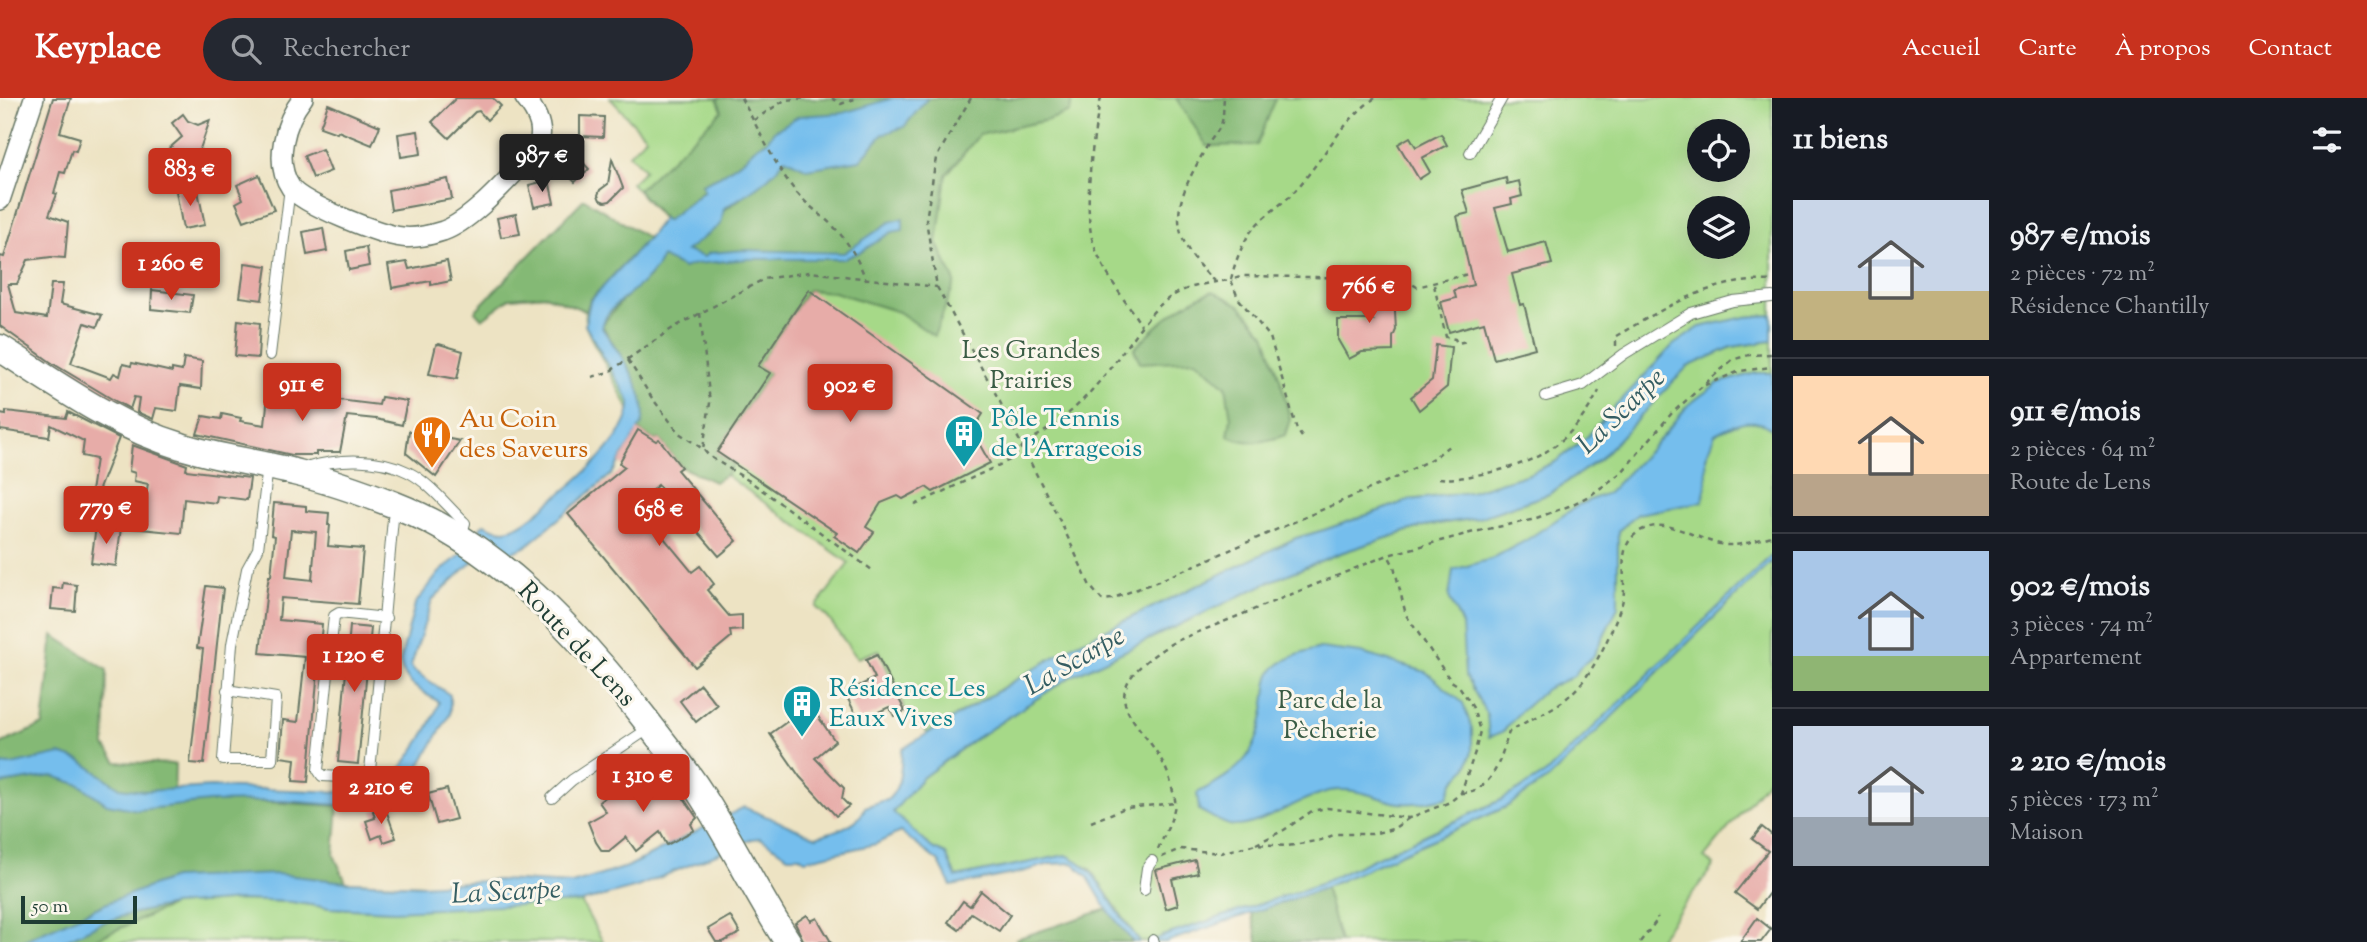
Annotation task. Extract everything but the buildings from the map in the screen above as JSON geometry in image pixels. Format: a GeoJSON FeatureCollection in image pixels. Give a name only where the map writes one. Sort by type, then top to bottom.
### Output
{"type":"FeatureCollection","features":[{"type":"Feature","properties":{"kind":"main road","name":"Route de Lens"},"geometry":{"type":"LineString","coordinates":[[0,348],[90,406],[141,431],[180,446],[296,472],[396,505],[469,541],[558,617],[625,693],[699,790],[788,942]]}},
{"type":"Feature","properties":{"kind":"street"},"geometry":{"type":"LineString","coordinates":[[0,200],[34,98]]}},
{"type":"Feature","properties":{"kind":"street"},"geometry":{"type":"LineString","coordinates":[[303,98],[289,121],[284,146],[283,167],[290,186],[302,199],[378,232],[408,238],[442,232],[453,227],[469,216],[536,151],[542,130],[525,98]]}},
{"type":"Feature","properties":{"kind":"lane"},"geometry":{"type":"LineString","coordinates":[[1469,153],[1502,98]]}},
{"type":"Feature","properties":{"kind":"lane"},"geometry":{"type":"LineString","coordinates":[[270,355],[290,186]]}},
{"type":"Feature","properties":{"kind":"lane"},"geometry":{"type":"LineString","coordinates":[[1546,396],[1583,385],[1624,354],[1691,313],[1733,301],[1772,297]]}},
{"type":"Feature","properties":{"kind":"lane"},"geometry":{"type":"LineString","coordinates":[[296,472],[319,464],[349,460],[396,467],[425,484],[469,541]]}},
{"type":"Feature","properties":{"kind":"lane"},"geometry":{"type":"LineString","coordinates":[[227,690],[276,698],[272,760],[223,760],[227,690],[232,644],[247,569],[258,549],[268,466]]}},
{"type":"Feature","properties":{"kind":"lane"},"geometry":{"type":"LineString","coordinates":[[386,618],[339,613],[334,616],[318,770],[322,776],[361,778],[370,770],[386,618],[392,531],[396,505]]}},
{"type":"Feature","properties":{"kind":"lane"},"geometry":{"type":"LineString","coordinates":[[552,798],[572,780],[651,727]]}},
{"type":"Feature","properties":{"kind":"lane"},"geometry":{"type":"LineString","coordinates":[[1144,890],[1147,868],[1152,861]]}},
{"type":"Feature","properties":{"kind":"path"},"geometry":{"type":"LineString","coordinates":[[741,98],[779,167],[797,193],[834,227],[850,247],[866,280]]}},
{"type":"Feature","properties":{"kind":"path"},"geometry":{"type":"LineString","coordinates":[[753,121],[786,100],[808,98]]}},
{"type":"Feature","properties":{"kind":"path"},"geometry":{"type":"LineString","coordinates":[[832,98],[841,104],[857,98]]}},
{"type":"Feature","properties":{"kind":"path"},"geometry":{"type":"LineString","coordinates":[[971,98],[936,158],[926,220],[937,287],[1022,445],[1090,586],[1102,600],[1161,580],[1395,478],[1435,457],[1450,445]]}},
{"type":"Feature","properties":{"kind":"path"},"geometry":{"type":"LineString","coordinates":[[1101,98],[1090,184],[1093,242],[1102,264],[1141,325]]}},
{"type":"Feature","properties":{"kind":"path"},"geometry":{"type":"LineString","coordinates":[[1215,282],[1185,248],[1179,232],[1179,210],[1190,178],[1222,124],[1224,98]]}},
{"type":"Feature","properties":{"kind":"path"},"geometry":{"type":"LineString","coordinates":[[1302,437],[1297,430],[1270,337],[1238,298],[1231,280],[1238,256],[1249,235],[1268,213],[1293,193],[1347,125],[1375,98]]}},
{"type":"Feature","properties":{"kind":"path"},"geometry":{"type":"LineString","coordinates":[[592,377],[609,372],[673,328],[764,279],[810,272],[937,287]]}},
{"type":"Feature","properties":{"kind":"path"},"geometry":{"type":"LineString","coordinates":[[915,506],[1014,458],[1022,445],[1055,425],[1105,376],[1141,325],[1170,298],[1194,287],[1243,276],[1374,278],[1407,281],[1417,288],[1468,274]]}},
{"type":"Feature","properties":{"kind":"path"},"geometry":{"type":"LineString","coordinates":[[1433,284],[1446,337],[1455,339],[1457,343],[1467,341]]}},
{"type":"Feature","properties":{"kind":"path"},"geometry":{"type":"LineString","coordinates":[[700,313],[710,403],[702,449]]}},
{"type":"Feature","properties":{"kind":"path"},"geometry":{"type":"LineString","coordinates":[[1152,861],[1175,803],[1169,772],[1128,715],[1127,682],[1148,658],[1174,642],[1388,555],[1531,520],[1591,495],[1622,472],[1672,413],[1732,360],[1749,355],[1772,354]]}},
{"type":"Feature","properties":{"kind":"path"},"geometry":{"type":"LineString","coordinates":[[628,360],[678,433],[872,570]]}},
{"type":"Feature","properties":{"kind":"path"},"geometry":{"type":"LineString","coordinates":[[1439,478],[1453,480],[1503,470],[1538,458],[1566,438],[1582,418],[1614,363]]}},
{"type":"Feature","properties":{"kind":"path"},"geometry":{"type":"LineString","coordinates":[[1704,386],[1740,371],[1772,366]]}},
{"type":"Feature","properties":{"kind":"path"},"geometry":{"type":"LineString","coordinates":[[1256,844],[1287,846],[1321,840],[1336,834],[1372,834],[1393,829],[1409,818],[1443,806],[1461,793],[1475,792],[1488,782],[1509,732],[1563,702],[1592,670],[1623,603],[1624,555],[1629,541],[1638,533],[1654,526],[1672,528],[1719,544],[1734,545],[1772,536]]}},
{"type":"Feature","properties":{"kind":"path"},"geometry":{"type":"LineString","coordinates":[[1388,555],[1394,566],[1406,615],[1451,681],[1459,685],[1477,720],[1480,731],[1461,793]]}},
{"type":"Feature","properties":{"kind":"path"},"geometry":{"type":"LineString","coordinates":[[1091,822],[1125,808],[1175,803]]}},
{"type":"Feature","properties":{"kind":"path"},"geometry":{"type":"LineString","coordinates":[[1152,861],[1180,849],[1220,853],[1256,844],[1284,830],[1312,811],[1327,808],[1409,818]]}},
{"type":"Feature","properties":{"kind":"path"},"geometry":{"type":"LineString","coordinates":[[1640,942],[1657,917]]}},
{"type":"Feature","properties":{"kind":"green space","name":"Les Grandes Prairies"},"geometry":{"type":"Polygon","coordinates":[[[610,98],[1772,98],[1772,315],[1745,317],[1555,462],[1529,474],[1470,492],[1410,500],[1296,538],[1074,645],[927,733],[918,719],[907,714],[879,650],[857,658],[828,618],[816,607],[849,563],[726,475],[636,422],[585,325],[586,311],[545,295],[510,298],[482,319],[475,311],[584,199],[648,238],[663,219],[631,183],[645,170],[629,154],[646,137],[610,98]]]}},
{"type":"Feature","properties":{"kind":"green space"},"geometry":{"type":"Polygon","coordinates":[[[717,98],[1072,98],[1070,112],[1048,120],[979,135],[946,175],[937,242],[955,282],[934,336],[899,312],[834,292],[808,290],[759,366],[770,373],[717,452],[734,464],[726,475],[714,482],[681,467],[659,439],[656,441],[638,430],[642,424],[632,375],[602,325],[624,298],[650,276],[662,256],[745,195],[747,157],[720,176],[702,184],[704,190],[666,221],[638,190],[722,111],[717,98]]]}},
{"type":"Feature","properties":{"kind":"green space"},"geometry":{"type":"Polygon","coordinates":[[[1176,98],[1276,98],[1257,145],[1207,146],[1176,98]]]}},
{"type":"Feature","properties":{"kind":"green space"},"geometry":{"type":"Polygon","coordinates":[[[584,199],[648,238],[590,300],[586,311],[545,295],[510,298],[482,319],[475,311],[584,199]]]}},
{"type":"Feature","properties":{"kind":"green space"},"geometry":{"type":"Polygon","coordinates":[[[1213,291],[1240,305],[1265,334],[1290,419],[1285,435],[1257,442],[1228,436],[1231,418],[1226,386],[1196,360],[1140,363],[1134,349],[1143,340],[1180,308],[1213,291]]]}},
{"type":"Feature","properties":{"kind":"green space","name":"Parc de la Pècherie"},"geometry":{"type":"Polygon","coordinates":[[[1772,341],[1772,555],[1563,759],[1545,774],[1501,800],[1317,885],[1151,942],[1140,942],[1090,869],[1066,855],[956,877],[946,854],[932,848],[892,812],[922,778],[972,741],[1070,677],[1269,582],[1337,554],[1424,526],[1478,518],[1549,494],[1600,459],[1686,367],[1732,347],[1772,341]]]}},
{"type":"Feature","properties":{"kind":"green space"},"geometry":{"type":"Polygon","coordinates":[[[1772,561],[1772,775],[1704,858],[1714,865],[1656,942],[1340,942],[1325,887],[1506,807],[1548,778],[1772,561]]]}},
{"type":"Feature","properties":{"kind":"green space"},"geometry":{"type":"Polygon","coordinates":[[[53,635],[107,670],[105,746],[117,762],[175,764],[174,797],[338,806],[334,855],[346,882],[422,885],[395,911],[241,900],[173,905],[89,942],[0,942],[0,744],[43,725],[53,635]]]}},
{"type":"Feature","properties":{"kind":"green space"},"geometry":{"type":"Polygon","coordinates":[[[1325,887],[1340,942],[1258,942],[1251,913],[1325,887]]]}},
{"type":"Feature","properties":{"kind":"green space"},"geometry":{"type":"Polygon","coordinates":[[[162,894],[488,894],[544,903],[581,902],[603,942],[44,942],[162,894]]]}},
{"type":"Feature","properties":{"kind":"green space"},"geometry":{"type":"Polygon","coordinates":[[[1107,909],[1133,942],[1017,942],[1016,939],[1107,909]]]}},
{"type":"Feature","properties":{"kind":"water"},"geometry":{"type":"Polygon","coordinates":[[[893,98],[928,98],[904,127],[883,134],[860,160],[807,169],[785,158],[766,180],[724,208],[721,224],[686,251],[704,257],[709,253],[745,250],[844,253],[890,222],[903,218],[903,230],[892,232],[844,259],[748,259],[695,264],[683,268],[662,257],[645,281],[608,313],[602,328],[638,387],[644,412],[642,424],[612,474],[525,547],[508,554],[494,541],[432,600],[411,666],[450,695],[450,714],[418,769],[397,795],[378,805],[367,807],[283,801],[209,802],[138,810],[107,804],[80,785],[53,776],[0,784],[0,764],[11,765],[60,754],[81,761],[120,788],[144,791],[211,787],[371,793],[381,788],[412,754],[439,702],[409,681],[400,662],[415,604],[439,573],[483,535],[480,527],[484,524],[505,530],[530,519],[601,457],[622,429],[630,402],[585,325],[590,301],[663,218],[666,221],[704,191],[702,184],[720,176],[747,157],[754,148],[767,141],[774,131],[799,116],[843,113],[893,98]]]}},
{"type":"Feature","properties":{"kind":"water","name":"La Scarpe"},"geometry":{"type":"Polygon","coordinates":[[[1772,315],[1772,341],[1732,347],[1687,367],[1600,459],[1549,494],[1478,518],[1424,526],[1337,554],[1269,582],[1070,677],[972,741],[922,778],[893,812],[932,848],[946,854],[956,877],[1066,855],[1075,859],[1094,876],[1140,942],[1133,942],[1107,909],[1087,876],[1073,863],[1050,864],[951,886],[939,862],[900,832],[876,844],[805,860],[799,856],[788,856],[760,838],[752,839],[637,887],[581,902],[395,911],[241,900],[173,905],[130,914],[101,923],[62,942],[20,942],[114,900],[173,878],[277,874],[346,882],[422,885],[499,880],[572,884],[627,867],[744,807],[816,837],[838,830],[858,819],[865,807],[886,801],[891,796],[900,777],[902,749],[1074,645],[1296,538],[1410,500],[1470,492],[1529,474],[1555,462],[1581,443],[1673,345],[1700,327],[1745,317],[1772,315]]]}},
{"type":"Feature","properties":{"kind":"water"},"geometry":{"type":"Polygon","coordinates":[[[1756,373],[1772,373],[1772,429],[1757,422],[1743,422],[1715,434],[1706,457],[1707,482],[1702,502],[1638,514],[1618,531],[1618,607],[1593,657],[1582,665],[1574,676],[1546,689],[1517,715],[1503,732],[1489,737],[1487,715],[1465,675],[1462,625],[1449,597],[1453,570],[1491,559],[1525,541],[1580,504],[1608,493],[1663,436],[1688,405],[1718,383],[1756,373]]]}},
{"type":"Feature","properties":{"kind":"water"},"geometry":{"type":"Polygon","coordinates":[[[1772,555],[1772,561],[1549,778],[1506,807],[1319,890],[1166,942],[1151,942],[1317,885],[1501,800],[1545,774],[1772,555]]]}},
{"type":"Feature","properties":{"kind":"water"},"geometry":{"type":"Polygon","coordinates":[[[1320,648],[1361,653],[1426,672],[1463,703],[1472,729],[1472,752],[1466,769],[1453,782],[1447,798],[1420,803],[1400,803],[1355,791],[1330,791],[1256,822],[1234,826],[1199,810],[1197,793],[1237,768],[1253,748],[1262,721],[1272,671],[1288,659],[1320,648]]]}},
{"type":"Feature","properties":{"kind":"place","name":"Pôle Tennis de l'Arrageois"},"geometry":{"type":"Point","coordinates":[964,468]}},
{"type":"Feature","properties":{"kind":"place","name":"Au Coin des Saveurs"},"geometry":{"type":"Point","coordinates":[432,469]}},
{"type":"Feature","properties":{"kind":"place","name":"Résidence Les Eaux Vives"},"geometry":{"type":"Point","coordinates":[802,738]}}]}
